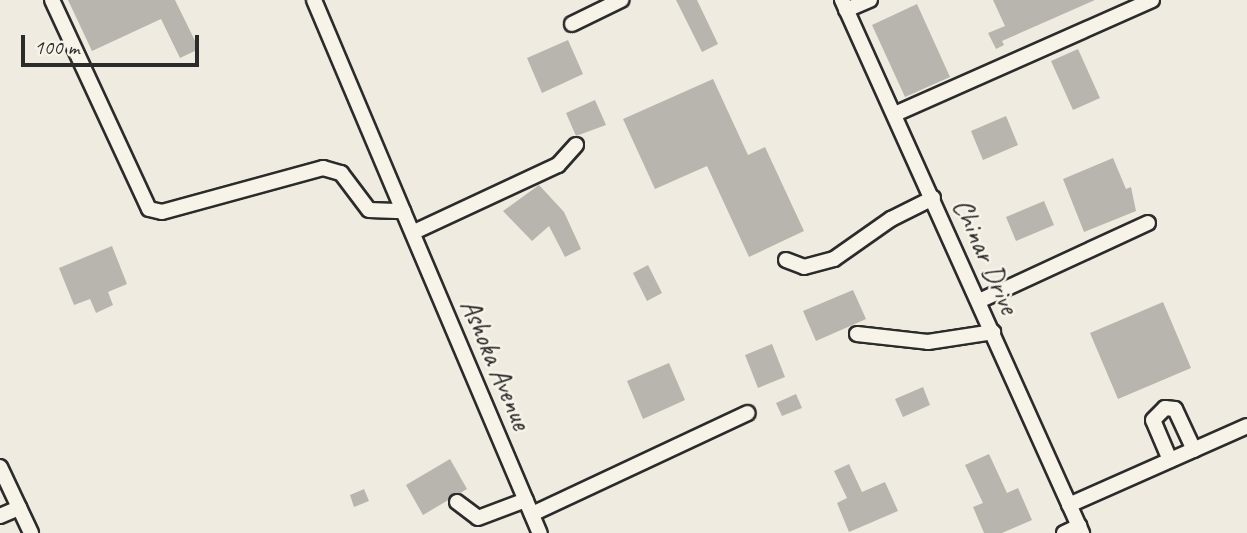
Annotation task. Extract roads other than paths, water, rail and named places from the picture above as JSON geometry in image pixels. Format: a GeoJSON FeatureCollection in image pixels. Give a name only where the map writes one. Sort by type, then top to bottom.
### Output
{"type":"FeatureCollection","features":[{"type":"Feature","properties":{"kind":"street"},"geometry":{"type":"LineString","coordinates":[[52,0],[149,209],[162,212],[323,168],[341,173],[369,210],[404,213]]}},
{"type":"Feature","properties":{"kind":"street","name":"Ashoka Avenue"},"geometry":{"type":"LineString","coordinates":[[314,0],[540,533]]}},
{"type":"Feature","properties":{"kind":"street"},"geometry":{"type":"LineString","coordinates":[[572,24],[621,0]]}},
{"type":"Feature","properties":{"kind":"street"},"geometry":{"type":"LineString","coordinates":[[844,5],[870,0]]}},
{"type":"Feature","properties":{"kind":"street"},"geometry":{"type":"LineString","coordinates":[[895,114],[1152,0]]}},
{"type":"Feature","properties":{"kind":"street","name":"Chinar Drive"},"geometry":{"type":"LineString","coordinates":[[844,5],[1080,530]]}},
{"type":"Feature","properties":{"kind":"street"},"geometry":{"type":"LineString","coordinates":[[414,232],[558,165],[576,145]]}},
{"type":"Feature","properties":{"kind":"street"},"geometry":{"type":"LineString","coordinates":[[786,260],[804,267],[834,259],[891,219],[933,198]]}},
{"type":"Feature","properties":{"kind":"street"},"geometry":{"type":"LineString","coordinates":[[979,302],[1148,223]]}},
{"type":"Feature","properties":{"kind":"street"},"geometry":{"type":"LineString","coordinates":[[857,334],[928,342],[993,332]]}},
{"type":"Feature","properties":{"kind":"street"},"geometry":{"type":"LineString","coordinates":[[1170,460],[1153,420],[1165,408],[1175,409],[1194,450]]}},
{"type":"Feature","properties":{"kind":"street"},"geometry":{"type":"LineString","coordinates":[[532,514],[748,412]]}},
{"type":"Feature","properties":{"kind":"street"},"geometry":{"type":"LineString","coordinates":[[1069,505],[1247,426]]}},
{"type":"Feature","properties":{"kind":"street"},"geometry":{"type":"LineString","coordinates":[[0,467],[31,533]]}},
{"type":"Feature","properties":{"kind":"street"},"geometry":{"type":"LineString","coordinates":[[457,502],[478,518],[526,500]]}},
{"type":"Feature","properties":{"kind":"street"},"geometry":{"type":"LineString","coordinates":[[0,516],[19,508]]}},
{"type":"Feature","properties":{"kind":"street"},"geometry":{"type":"LineString","coordinates":[[1064,533],[1080,530]]}}]}
